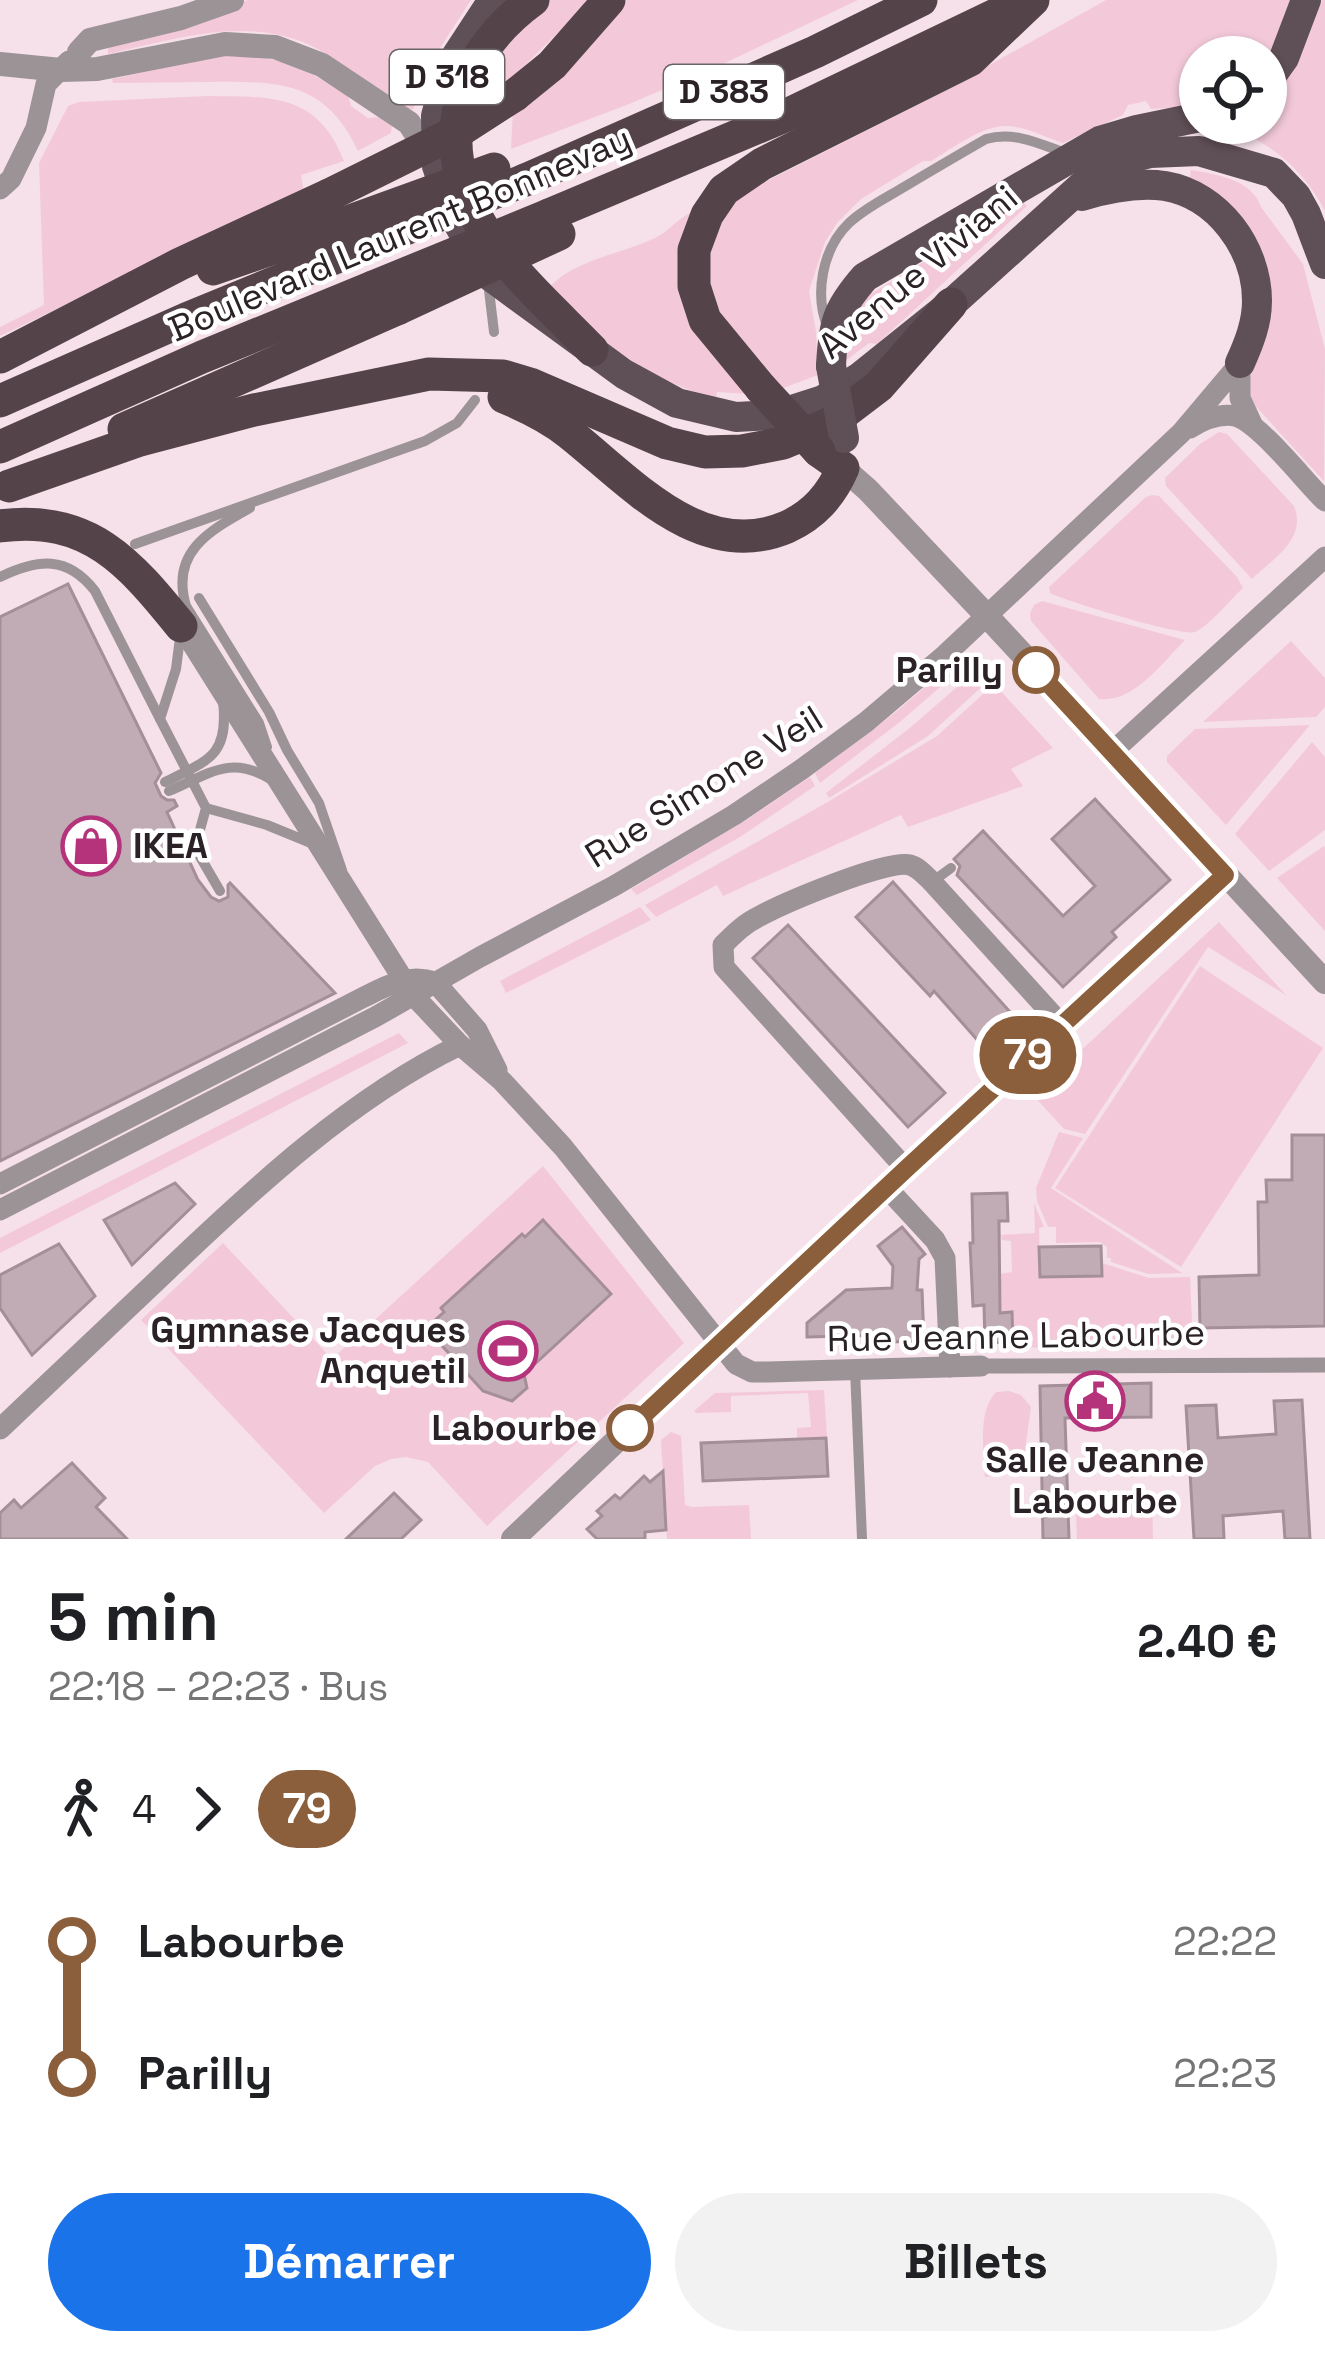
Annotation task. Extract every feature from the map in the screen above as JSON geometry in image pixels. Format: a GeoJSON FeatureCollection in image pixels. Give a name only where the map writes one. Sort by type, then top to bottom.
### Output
{"type":"FeatureCollection","features":[{"type":"Feature","properties":{"kind":"highway"},"geometry":{"type":"LineString","coordinates":[[533,0],[503,24],[472,67],[458,114],[456,164],[472,210],[490,240],[592,350]]}},
{"type":"Feature","properties":{"kind":"highway"},"geometry":{"type":"LineString","coordinates":[[0,357],[60,328],[339,224],[552,65],[610,0]]}},
{"type":"Feature","properties":{"kind":"highway","name":"D 383"},"geometry":{"type":"LineString","coordinates":[[339,224],[522,170],[702,101],[921,0]]}},
{"type":"Feature","properties":{"kind":"highway"},"geometry":{"type":"LineString","coordinates":[[360,388],[448,384],[502,396],[540,412],[679,519],[710,532],[748,536],[793,524],[832,493],[835,452],[761,388],[705,320],[694,286],[694,250],[707,215],[724,190],[762,164],[970,60],[1029,0]]}},
{"type":"Feature","properties":{"kind":"highway","name":"Boulevard Laurent Bonnevay"},"geometry":{"type":"LineString","coordinates":[[0,447],[202,357],[385,298],[557,223],[1029,0]]}},
{"type":"Feature","properties":{"kind":"highway","name":"Boulevard Laurent Bonnevay"},"geometry":{"type":"LineString","coordinates":[[0,400],[186,319],[339,224]]}},
{"type":"Feature","properties":{"kind":"highway"},"geometry":{"type":"LineString","coordinates":[[4,488],[385,298]]}},
{"type":"Feature","properties":{"kind":"highway"},"geometry":{"type":"LineString","coordinates":[[4,488],[140,440],[254,410],[429,374],[503,376],[667,443],[705,452],[742,452],[783,443],[829,424],[879,386],[951,304]]}},
{"type":"Feature","properties":{"kind":"highway"},"geometry":{"type":"LineString","coordinates":[[0,526],[65,530],[98,542],[190,612]]}},
{"type":"Feature","properties":{"kind":"main road","name":"D 318"},"geometry":{"type":"LineString","coordinates":[[437,166],[436,116],[447,76],[493,0]]}},
{"type":"Feature","properties":{"kind":"main road"},"geometry":{"type":"LineString","coordinates":[[1287,50],[1306,0]]}},
{"type":"Feature","properties":{"kind":"main road"},"geometry":{"type":"LineString","coordinates":[[835,452],[831,351],[844,302],[865,277],[1072,155],[1118,135],[1179,122]]}},
{"type":"Feature","properties":{"kind":"main road"},"geometry":{"type":"LineString","coordinates":[[1158,127],[1233,139],[1255,153],[1296,196],[1325,264]]}},
{"type":"Feature","properties":{"kind":"main road","name":"Avenue Viviani"},"geometry":{"type":"LineString","coordinates":[[437,166],[453,214],[486,273],[624,374],[677,403],[736,417],[776,415],[823,400],[860,377],[951,304],[1091,177],[1131,158],[1198,151],[1274,173]]}},
{"type":"Feature","properties":{"kind":"main road"},"geometry":{"type":"LineString","coordinates":[[1059,205],[1105,189],[1137,185],[1179,190],[1211,207],[1241,242],[1255,278],[1256,316],[1240,363]]}},
{"type":"Feature","properties":{"kind":"street"},"geometry":{"type":"LineString","coordinates":[[0,189],[11,178],[37,128],[46,84],[90,40],[232,0]]}},
{"type":"Feature","properties":{"kind":"street","name":"Avenue Viviani"},"geometry":{"type":"LineString","coordinates":[[0,64],[70,61],[106,68],[225,44],[275,47],[322,65],[409,122],[437,166]]}},
{"type":"Feature","properties":{"kind":"street"},"geometry":{"type":"LineString","coordinates":[[1240,363],[1240,398],[1252,424],[1325,502]]}},
{"type":"Feature","properties":{"kind":"street","name":"Rue Simone Veil"},"geometry":{"type":"LineString","coordinates":[[0,1184],[362,998],[435,982],[734,815],[866,722],[932,667],[1181,433],[1240,363]]}},
{"type":"Feature","properties":{"kind":"street"},"geometry":{"type":"LineString","coordinates":[[1181,433],[1214,416],[1235,416],[1252,424]]}},
{"type":"Feature","properties":{"kind":"street"},"geometry":{"type":"LineString","coordinates":[[835,452],[1325,982]]}},
{"type":"Feature","properties":{"kind":"street"},"geometry":{"type":"LineString","coordinates":[[1112,752],[1325,557]]}},
{"type":"Feature","properties":{"kind":"street"},"geometry":{"type":"LineString","coordinates":[[190,612],[222,692],[408,987],[563,1147],[718,1344]]}},
{"type":"Feature","properties":{"kind":"street"},"geometry":{"type":"LineString","coordinates":[[906,1169],[724,967],[723,945],[740,928],[814,892],[891,865],[910,865],[941,875],[1061,1024]]}},
{"type":"Feature","properties":{"kind":"street"},"geometry":{"type":"LineString","coordinates":[[513,1539],[1225,875]]}},
{"type":"Feature","properties":{"kind":"street"},"geometry":{"type":"LineString","coordinates":[[362,998],[374,972],[376,938]]}},
{"type":"Feature","properties":{"kind":"street"},"geometry":{"type":"LineString","coordinates":[[435,982],[477,1030],[502,1081]]}},
{"type":"Feature","properties":{"kind":"street","name":"Rue Simone Veil"},"geometry":{"type":"LineString","coordinates":[[0,1210],[408,987]]}},
{"type":"Feature","properties":{"kind":"street"},"geometry":{"type":"LineString","coordinates":[[0,1429],[275,1172],[338,1122],[460,1045]]}},
{"type":"Feature","properties":{"kind":"street"},"geometry":{"type":"LineString","coordinates":[[886,1187],[935,1240],[945,1258],[950,1367]]}},
{"type":"Feature","properties":{"kind":"street","name":"Rue Jeanne Labourbe"},"geometry":{"type":"LineString","coordinates":[[718,1344],[736,1364],[752,1372],[1325,1365]]}},
{"type":"Feature","properties":{"kind":"lane"},"geometry":{"type":"LineString","coordinates":[[831,351],[823,315],[823,274],[828,255],[846,226],[996,136],[1030,140],[1072,155]]}},
{"type":"Feature","properties":{"kind":"lane"},"geometry":{"type":"LineString","coordinates":[[486,273],[494,332]]}},
{"type":"Feature","properties":{"kind":"lane"},"geometry":{"type":"LineString","coordinates":[[134,544],[425,441],[457,423],[475,400]]}},
{"type":"Feature","properties":{"kind":"lane"},"geometry":{"type":"LineString","coordinates":[[268,498],[226,521],[194,548],[182,575],[182,593],[259,723],[280,785]]}},
{"type":"Feature","properties":{"kind":"lane"},"geometry":{"type":"LineString","coordinates":[[0,578],[23,566],[46,562],[82,575],[95,591],[206,808],[196,848],[220,891]]}},
{"type":"Feature","properties":{"kind":"lane"},"geometry":{"type":"LineString","coordinates":[[160,718],[190,612]]}},
{"type":"Feature","properties":{"kind":"lane"},"geometry":{"type":"LineString","coordinates":[[190,612],[269,712],[319,803],[352,899]]}},
{"type":"Feature","properties":{"kind":"lane"},"geometry":{"type":"LineString","coordinates":[[188,777],[217,751],[224,738],[222,692]]}},
{"type":"Feature","properties":{"kind":"lane"},"geometry":{"type":"LineString","coordinates":[[167,786],[233,765],[246,766],[280,785]]}},
{"type":"Feature","properties":{"kind":"lane"},"geometry":{"type":"LineString","coordinates":[[206,808],[267,825],[317,846]]}},
{"type":"Feature","properties":{"kind":"lane"},"geometry":{"type":"LineString","coordinates":[[855,1370],[862,1539]]}},
{"type":"Feature","properties":{"kind":"shaded area"},"geometry":{"type":"Polygon","coordinates":[[[248,0],[471,0],[440,48],[413,109],[405,110],[328,55],[275,34],[219,32],[108,54],[108,42],[248,0]]]}},
{"type":"Feature","properties":{"kind":"shaded area"},"geometry":{"type":"Polygon","coordinates":[[[547,0],[591,0],[514,76],[464,111],[474,81],[547,0]]]}},
{"type":"Feature","properties":{"kind":"shaded area"},"geometry":{"type":"Polygon","coordinates":[[[627,0],[858,0],[723,64],[511,149],[513,110],[581,53],[627,0]]]}},
{"type":"Feature","properties":{"kind":"shaded area"},"geometry":{"type":"Polygon","coordinates":[[[1106,0],[1294,0],[1278,36],[1179,36],[1179,107],[1151,109],[1146,101],[1128,105],[1123,115],[1063,143],[999,126],[923,161],[861,199],[825,242],[809,291],[818,375],[778,390],[716,308],[707,275],[712,236],[741,194],[925,101],[1106,0]]]}},
{"type":"Feature","properties":{"kind":"shaded area"},"geometry":{"type":"Polygon","coordinates":[[[1325,0],[1325,211],[1294,168],[1263,144],[1287,144],[1287,76],[1325,0]]]}},
{"type":"Feature","properties":{"kind":"shaded area"},"geometry":{"type":"Polygon","coordinates":[[[215,56],[272,59],[309,72],[348,95],[351,106],[368,118],[381,117],[392,125],[391,133],[358,151],[330,110],[314,98],[277,85],[113,83],[112,79],[215,56]]]}},
{"type":"Feature","properties":{"kind":"shaded area"},"geometry":{"type":"Polygon","coordinates":[[[207,96],[270,99],[305,110],[333,138],[344,161],[301,175],[304,192],[0,336],[0,327],[44,305],[39,163],[68,106],[207,96]]]}},
{"type":"Feature","properties":{"kind":"shaded area"},"geometry":{"type":"Polygon","coordinates":[[[1191,170],[1232,180],[1250,190],[1303,264],[1325,349],[1324,481],[1250,400],[1250,377],[1265,340],[1268,274],[1259,245],[1244,224],[1189,182],[1191,170]]]}},
{"type":"Feature","properties":{"kind":"shaded area"},"geometry":{"type":"Polygon","coordinates":[[[1023,202],[1027,206],[877,344],[869,343],[844,362],[841,339],[867,296],[1023,202]]]}},
{"type":"Feature","properties":{"kind":"shaded area"},"geometry":{"type":"Polygon","coordinates":[[[694,211],[687,224],[748,394],[717,392],[716,398],[668,381],[624,356],[545,292],[568,272],[655,238],[694,211]]]}},
{"type":"Feature","properties":{"kind":"shaded area"},"geometry":{"type":"Polygon","coordinates":[[[1219,432],[1227,434],[1294,506],[1297,518],[1286,547],[1252,579],[1166,486],[1165,478],[1219,432]]]}},
{"type":"Feature","properties":{"kind":"shaded area"},"geometry":{"type":"Polygon","coordinates":[[[1152,495],[1159,496],[1243,588],[1195,632],[1148,624],[1050,593],[1049,587],[1152,495]]]}},
{"type":"Feature","properties":{"kind":"shaded area"},"geometry":{"type":"Polygon","coordinates":[[[1042,601],[1185,640],[1136,688],[1112,699],[1099,699],[1031,621],[1034,605],[1042,601]]]}},
{"type":"Feature","properties":{"kind":"shaded area"},"geometry":{"type":"Polygon","coordinates":[[[1291,641],[1325,678],[1325,707],[1316,717],[1203,722],[1291,641]]]}},
{"type":"Feature","properties":{"kind":"shaded area"},"geometry":{"type":"Polygon","coordinates":[[[962,655],[969,662],[820,783],[815,773],[962,655]]]}},
{"type":"Feature","properties":{"kind":"shaded area"},"geometry":{"type":"Polygon","coordinates":[[[979,668],[989,680],[928,736],[829,798],[826,793],[979,668]]]}},
{"type":"Feature","properties":{"kind":"shaded area"},"geometry":{"type":"Polygon","coordinates":[[[994,684],[1053,748],[1011,769],[1023,786],[908,827],[901,815],[723,896],[717,885],[656,917],[645,905],[937,736],[994,684]]]}},
{"type":"Feature","properties":{"kind":"shaded area"},"geometry":{"type":"Polygon","coordinates":[[[1310,725],[1226,825],[1167,762],[1167,756],[1195,729],[1310,725]]]}},
{"type":"Feature","properties":{"kind":"shaded area"},"geometry":{"type":"Polygon","coordinates":[[[1312,742],[1325,757],[1325,830],[1269,871],[1235,834],[1312,742]]]}},
{"type":"Feature","properties":{"kind":"shaded area"},"geometry":{"type":"Polygon","coordinates":[[[810,777],[815,786],[740,837],[637,895],[631,889],[746,820],[810,777]]]}},
{"type":"Feature","properties":{"kind":"shaded area"},"geometry":{"type":"Polygon","coordinates":[[[1325,848],[1325,931],[1277,878],[1325,848]]]}},
{"type":"Feature","properties":{"kind":"shaded area"},"geometry":{"type":"Polygon","coordinates":[[[640,907],[651,920],[506,993],[500,981],[640,907]]]}},
{"type":"Feature","properties":{"kind":"shaded area"},"geometry":{"type":"Polygon","coordinates":[[[1219,922],[1286,995],[1208,947],[1085,1134],[1064,1129],[1033,1095],[1219,922]]]}},
{"type":"Feature","properties":{"kind":"shaded area"},"geometry":{"type":"Polygon","coordinates":[[[1200,966],[1323,1048],[1181,1267],[1055,1188],[1200,966]]]}},
{"type":"Feature","properties":{"kind":"shaded area"},"geometry":{"type":"Polygon","coordinates":[[[399,1033],[408,1043],[0,1253],[0,1238],[399,1033]]]}},
{"type":"Feature","properties":{"kind":"shaded area"},"geometry":{"type":"Polygon","coordinates":[[[1059,1132],[1083,1138],[1051,1188],[1182,1273],[1148,1274],[1111,1262],[1107,1247],[1100,1242],[1056,1243],[1056,1227],[1048,1227],[1036,1188],[1059,1132]]]}},
{"type":"Feature","properties":{"kind":"shaded area","name":"Gymnase Jacques Anquetil"},"geometry":{"type":"Polygon","coordinates":[[[543,1166],[684,1343],[487,1526],[428,1462],[406,1457],[375,1466],[324,1513],[141,1320],[223,1243],[332,1359],[543,1166]]]}},
{"type":"Feature","properties":{"kind":"shaded area"},"geometry":{"type":"Polygon","coordinates":[[[1034,1203],[1044,1227],[1039,1228],[1040,1277],[1101,1276],[1102,1263],[1149,1278],[1190,1277],[1193,1344],[1013,1348],[1012,1313],[1000,1313],[1000,1274],[1012,1272],[1011,1241],[1002,1240],[1001,1235],[1035,1233],[1034,1203]]]}},
{"type":"Feature","properties":{"kind":"shaded area"},"geometry":{"type":"Polygon","coordinates":[[[824,1390],[827,1438],[797,1439],[797,1428],[811,1427],[808,1393],[731,1396],[731,1412],[694,1411],[715,1393],[824,1390]]]}},
{"type":"Feature","properties":{"kind":"shaded area"},"geometry":{"type":"Polygon","coordinates":[[[996,1392],[1021,1395],[1031,1407],[1022,1471],[985,1477],[986,1410],[996,1392]]]}},
{"type":"Feature","properties":{"kind":"shaded area"},"geometry":{"type":"Polygon","coordinates":[[[671,1432],[681,1436],[685,1505],[749,1505],[751,1539],[667,1539],[661,1440],[671,1432]]]}},
{"type":"Feature","properties":{"kind":"shaded area"},"geometry":{"type":"Polygon","coordinates":[[[1152,1493],[1153,1539],[1077,1539],[1075,1494],[1152,1493]]]}},
{"type":"Feature","properties":{"kind":"building","name":"IKEA"},"geometry":{"type":"Polygon","coordinates":[[[68,584],[161,773],[155,783],[161,796],[177,806],[167,812],[198,880],[219,901],[228,897],[230,883],[335,993],[0,1161],[0,617],[68,584]]]}},
{"type":"Feature","properties":{"kind":"building"},"geometry":{"type":"Polygon","coordinates":[[[1095,799],[1170,880],[1112,932],[1116,937],[1063,987],[957,875],[960,866],[954,859],[983,831],[1063,916],[1095,886],[1052,839],[1095,799]]]}},
{"type":"Feature","properties":{"kind":"building"},"geometry":{"type":"Polygon","coordinates":[[[893,882],[1020,1023],[988,1052],[934,991],[930,996],[856,917],[893,882]]]}},
{"type":"Feature","properties":{"kind":"building"},"geometry":{"type":"Polygon","coordinates":[[[788,925],[945,1093],[908,1127],[753,958],[788,925]]]}},
{"type":"Feature","properties":{"kind":"building"},"geometry":{"type":"Polygon","coordinates":[[[1292,1135],[1325,1135],[1325,1326],[1200,1328],[1199,1277],[1259,1275],[1258,1202],[1267,1202],[1266,1180],[1292,1180],[1292,1135]]]}},
{"type":"Feature","properties":{"kind":"building"},"geometry":{"type":"Polygon","coordinates":[[[175,1183],[195,1204],[132,1265],[104,1220],[175,1183]]]}},
{"type":"Feature","properties":{"kind":"building"},"geometry":{"type":"Polygon","coordinates":[[[1007,1193],[1008,1221],[999,1221],[1000,1313],[1012,1312],[1013,1342],[985,1343],[984,1305],[973,1306],[972,1194],[1007,1193]]]}},
{"type":"Feature","properties":{"kind":"building"},"geometry":{"type":"Polygon","coordinates":[[[543,1220],[611,1294],[524,1374],[527,1388],[512,1401],[483,1391],[426,1328],[444,1312],[441,1308],[543,1220]]]}},
{"type":"Feature","properties":{"kind":"building"},"geometry":{"type":"Polygon","coordinates":[[[902,1227],[925,1254],[919,1259],[917,1290],[922,1290],[924,1341],[889,1342],[889,1335],[807,1337],[807,1323],[846,1290],[892,1288],[893,1266],[878,1246],[902,1227]]]}},
{"type":"Feature","properties":{"kind":"building"},"geometry":{"type":"Polygon","coordinates":[[[59,1244],[95,1296],[32,1355],[0,1308],[0,1275],[59,1244]]]}},
{"type":"Feature","properties":{"kind":"building"},"geometry":{"type":"Polygon","coordinates":[[[1101,1246],[1102,1276],[1040,1277],[1039,1247],[1101,1246]]]}},
{"type":"Feature","properties":{"kind":"building"},"geometry":{"type":"Polygon","coordinates":[[[1151,1383],[1151,1417],[1065,1418],[1069,1539],[1043,1539],[1040,1386],[1151,1383]]]}},
{"type":"Feature","properties":{"kind":"building"},"geometry":{"type":"Polygon","coordinates":[[[1302,1400],[1310,1539],[1285,1539],[1283,1511],[1223,1516],[1224,1539],[1194,1539],[1186,1406],[1216,1405],[1218,1438],[1276,1434],[1274,1401],[1302,1400]]]}},
{"type":"Feature","properties":{"kind":"building"},"geometry":{"type":"Polygon","coordinates":[[[826,1438],[828,1476],[703,1481],[701,1443],[826,1438]]]}},
{"type":"Feature","properties":{"kind":"building"},"geometry":{"type":"Polygon","coordinates":[[[72,1463],[105,1498],[96,1507],[127,1539],[0,1539],[0,1513],[14,1500],[21,1508],[72,1463]]]}},
{"type":"Feature","properties":{"kind":"building"},"geometry":{"type":"Polygon","coordinates":[[[663,1471],[666,1530],[645,1532],[645,1539],[597,1539],[587,1529],[602,1516],[597,1511],[615,1495],[620,1499],[644,1476],[650,1482],[663,1471]]]}},
{"type":"Feature","properties":{"kind":"building"},"geometry":{"type":"Polygon","coordinates":[[[394,1493],[421,1520],[401,1539],[346,1539],[394,1493]]]}},
{"type":"Feature","properties":{"kind":"bus line","name":"79"},"geometry":{"type":"LineString","coordinates":[[630,1428],[1225,875],[1036,670]]}},
{"type":"Feature","properties":{"kind":"place","name":"Parilly"},"geometry":{"type":"Point","coordinates":[1036,670]}},
{"type":"Feature","properties":{"kind":"place","name":"IKEA"},"geometry":{"type":"Point","coordinates":[91,846]}},
{"type":"Feature","properties":{"kind":"place","name":"Gymnase Jacques Anquetil"},"geometry":{"type":"Point","coordinates":[508,1351]}},
{"type":"Feature","properties":{"kind":"place","name":"Salle Jeanne Labourbe"},"geometry":{"type":"Point","coordinates":[1095,1401]}},
{"type":"Feature","properties":{"kind":"place","name":"Labourbe"},"geometry":{"type":"Point","coordinates":[630,1428]}}]}
